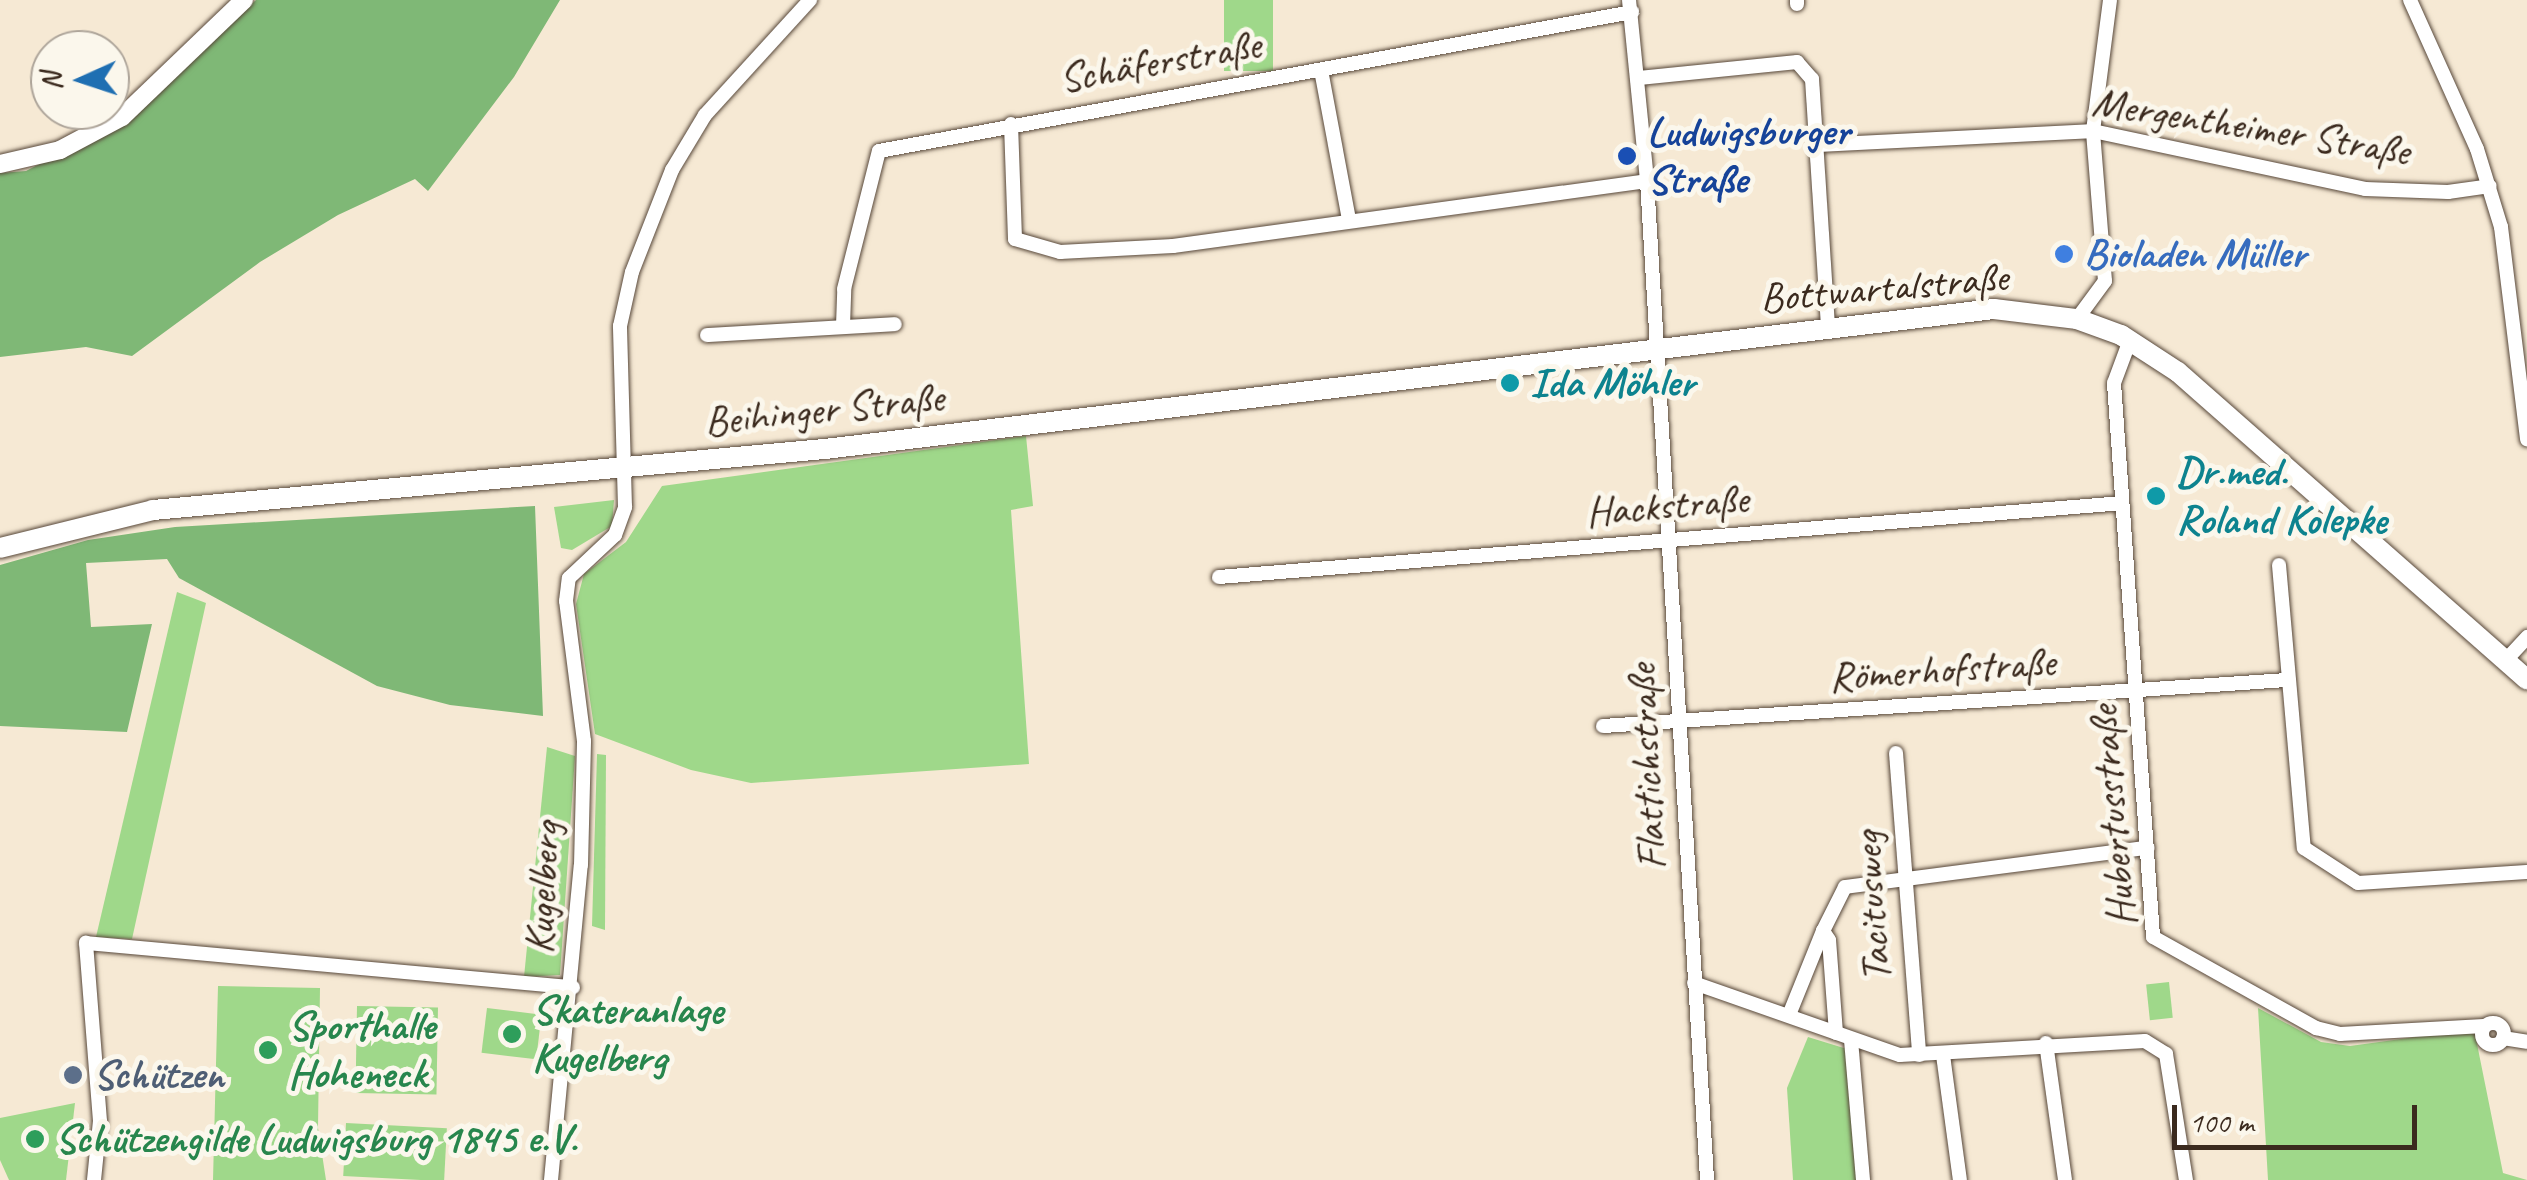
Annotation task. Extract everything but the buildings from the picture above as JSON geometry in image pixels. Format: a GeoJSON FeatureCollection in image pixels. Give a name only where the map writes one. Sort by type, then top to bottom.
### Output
{"type":"FeatureCollection","features":[{"type":"Feature","properties":{"kind":"main road","name":"Bottwartalstraße"},"geometry":{"type":"LineString","coordinates":[[1658,349],[1828,325],[1994,308],[2077,318],[2130,340],[2178,372],[2526,678]]}},
{"type":"Feature","properties":{"kind":"main road","name":"Beihinger Straße"},"geometry":{"type":"LineString","coordinates":[[0,548],[153,510],[625,469],[1658,349]]}},
{"type":"Feature","properties":{"kind":"street"},"geometry":{"type":"LineString","coordinates":[[0,164],[60,150],[122,117],[244,0]]}},
{"type":"Feature","properties":{"kind":"street"},"geometry":{"type":"LineString","coordinates":[[625,469],[620,326],[646,231],[705,115],[810,0]]}},
{"type":"Feature","properties":{"kind":"street"},"geometry":{"type":"LineString","coordinates":[[2077,318],[2105,281],[2092,131],[2110,0]]}},
{"type":"Feature","properties":{"kind":"street"},"geometry":{"type":"LineString","coordinates":[[2410,0],[2490,186],[2510,270],[2527,439]]}},
{"type":"Feature","properties":{"kind":"street"},"geometry":{"type":"LineString","coordinates":[[1630,6],[1648,181],[1658,349]]}},
{"type":"Feature","properties":{"kind":"street","name":"Schäferstraße"},"geometry":{"type":"LineString","coordinates":[[843,326],[844,289],[879,151],[1321,70],[1630,6]]}},
{"type":"Feature","properties":{"kind":"street"},"geometry":{"type":"LineString","coordinates":[[1639,78],[1796,62],[1812,78],[1820,146],[1828,325]]}},
{"type":"Feature","properties":{"kind":"street"},"geometry":{"type":"LineString","coordinates":[[1321,70],[1350,220]]}},
{"type":"Feature","properties":{"kind":"street"},"geometry":{"type":"LineString","coordinates":[[1011,124],[1014,240],[1036,250],[1173,246],[1648,181]]}},
{"type":"Feature","properties":{"kind":"street","name":"Mergentheimer Straße"},"geometry":{"type":"LineString","coordinates":[[1820,146],[2092,131],[2365,189],[2448,192],[2490,186]]}},
{"type":"Feature","properties":{"kind":"street"},"geometry":{"type":"LineString","coordinates":[[707,335],[895,324]]}},
{"type":"Feature","properties":{"kind":"street","name":"Hubertusstraße"},"geometry":{"type":"LineString","coordinates":[[2130,340],[2114,384],[2153,938],[2316,1028],[2340,1034],[2484,1026],[2488,1044],[2503,1038],[2527,1042]]}},
{"type":"Feature","properties":{"kind":"street","name":"Flattichstraße"},"geometry":{"type":"LineString","coordinates":[[1658,349],[1706,1180]]}},
{"type":"Feature","properties":{"kind":"street","name":"Kugelberg"},"geometry":{"type":"LineString","coordinates":[[552,1180],[572,987],[584,741],[566,600],[579,563],[622,522],[625,469]]}},
{"type":"Feature","properties":{"kind":"street","name":"Hackstraße"},"geometry":{"type":"LineString","coordinates":[[1219,577],[2122,502]]}},
{"type":"Feature","properties":{"kind":"street"},"geometry":{"type":"LineString","coordinates":[[2279,565],[2300,832],[2314,857],[2358,882],[2527,872]]}},
{"type":"Feature","properties":{"kind":"street"},"geometry":{"type":"LineString","coordinates":[[2505,661],[2527,637]]}},
{"type":"Feature","properties":{"kind":"street","name":"Römerhofstraße"},"geometry":{"type":"LineString","coordinates":[[1603,726],[1680,724],[2286,680]]}},
{"type":"Feature","properties":{"kind":"street","name":"Tacitusweg"},"geometry":{"type":"LineString","coordinates":[[1896,753],[1920,1055]]}},
{"type":"Feature","properties":{"kind":"street"},"geometry":{"type":"LineString","coordinates":[[1789,1015],[1832,903],[1845,887],[2147,848]]}},
{"type":"Feature","properties":{"kind":"street"},"geometry":{"type":"LineString","coordinates":[[1823,932],[1829,940],[1836,1034]]}},
{"type":"Feature","properties":{"kind":"street"},"geometry":{"type":"LineString","coordinates":[[94,1180],[100,1120],[86,944],[572,987]]}},
{"type":"Feature","properties":{"kind":"street"},"geometry":{"type":"LineString","coordinates":[[1694,983],[1851,1040],[1920,1055],[2046,1043],[2145,1041],[2166,1054],[2186,1180]]}},
{"type":"Feature","properties":{"kind":"street"},"geometry":{"type":"LineString","coordinates":[[1851,1040],[1863,1180]]}},
{"type":"Feature","properties":{"kind":"street"},"geometry":{"type":"LineString","coordinates":[[2046,1043],[2066,1180]]}},
{"type":"Feature","properties":{"kind":"street"},"geometry":{"type":"LineString","coordinates":[[1944,1055],[1960,1180]]}},
{"type":"Feature","properties":{"kind":"green space"},"geometry":{"type":"Polygon","coordinates":[[[256,0],[560,0],[514,77],[428,191],[415,179],[338,215],[260,262],[132,356],[86,347],[0,357],[0,173],[26,171],[105,130],[130,130],[130,113],[256,0]]]}},
{"type":"Feature","properties":{"kind":"green space"},"geometry":{"type":"Polygon","coordinates":[[[1224,0],[1273,0],[1273,71],[1224,71],[1224,0]]]}},
{"type":"Feature","properties":{"kind":"green space"},"geometry":{"type":"Polygon","coordinates":[[[1026,436],[1033,506],[1011,510],[1029,764],[751,783],[691,770],[595,734],[576,604],[584,574],[626,542],[662,486],[1026,436]]]}},
{"type":"Feature","properties":{"kind":"green space"},"geometry":{"type":"Polygon","coordinates":[[[614,500],[612,526],[572,550],[561,548],[554,507],[614,500]]]}},
{"type":"Feature","properties":{"kind":"green space"},"geometry":{"type":"Polygon","coordinates":[[[535,506],[543,716],[450,705],[377,686],[179,578],[167,559],[86,563],[91,627],[152,624],[127,732],[0,726],[0,565],[88,540],[175,527],[535,506]]]}},
{"type":"Feature","properties":{"kind":"green space"},"geometry":{"type":"Polygon","coordinates":[[[177,592],[206,603],[132,939],[96,937],[177,592]]]}},
{"type":"Feature","properties":{"kind":"green space"},"geometry":{"type":"Polygon","coordinates":[[[547,747],[575,756],[560,975],[524,977],[547,747]]]}},
{"type":"Feature","properties":{"kind":"green space"},"geometry":{"type":"Polygon","coordinates":[[[597,754],[606,755],[605,930],[592,926],[597,754]]]}},
{"type":"Feature","properties":{"kind":"green space"},"geometry":{"type":"Polygon","coordinates":[[[2169,982],[2173,1018],[2150,1020],[2146,984],[2169,982]]]}},
{"type":"Feature","properties":{"kind":"green space","name":"Sporthalle Hoheneck"},"geometry":{"type":"Polygon","coordinates":[[[218,986],[320,988],[318,1128],[326,1180],[213,1180],[218,986]]]}},
{"type":"Feature","properties":{"kind":"green space"},"geometry":{"type":"Polygon","coordinates":[[[357,1006],[438,1007],[436,1094],[355,1093],[357,1006]]]}},
{"type":"Feature","properties":{"kind":"green space","name":"Skateranlage Kugelberg"},"geometry":{"type":"Polygon","coordinates":[[[487,1008],[542,1015],[536,1059],[482,1053],[487,1008]]]}},
{"type":"Feature","properties":{"kind":"green space"},"geometry":{"type":"Polygon","coordinates":[[[2258,1008],[2321,1042],[2350,1046],[2474,1029],[2503,1173],[2527,1180],[2268,1180],[2258,1008]]]}},
{"type":"Feature","properties":{"kind":"green space"},"geometry":{"type":"Polygon","coordinates":[[[1808,1037],[1847,1049],[1859,1180],[1793,1180],[1787,1088],[1808,1037]]]}},
{"type":"Feature","properties":{"kind":"green space","name":"Schützengilde Ludwigsburg 1845 e.V."},"geometry":{"type":"Polygon","coordinates":[[[75,1103],[66,1180],[9,1180],[0,1160],[0,1118],[75,1103]]]}},
{"type":"Feature","properties":{"kind":"green space"},"geometry":{"type":"Polygon","coordinates":[[[346,1123],[447,1128],[444,1180],[343,1176],[346,1123]]]}},
{"type":"Feature","properties":{"kind":"place","name":"Ludwigsburger Straße"},"geometry":{"type":"Point","coordinates":[1627,156]}},
{"type":"Feature","properties":{"kind":"place","name":"Bioladen Müller"},"geometry":{"type":"Point","coordinates":[2064,254]}},
{"type":"Feature","properties":{"kind":"place","name":"Ida Möhler"},"geometry":{"type":"Point","coordinates":[1510,383]}},
{"type":"Feature","properties":{"kind":"place","name":"Dr.med. Roland Kolepke"},"geometry":{"type":"Point","coordinates":[2156,496]}},
{"type":"Feature","properties":{"kind":"place","name":"Skateranlage Kugelberg"},"geometry":{"type":"Point","coordinates":[512,1034]}},
{"type":"Feature","properties":{"kind":"place","name":"Sporthalle Hoheneck"},"geometry":{"type":"Point","coordinates":[268,1050]}},
{"type":"Feature","properties":{"kind":"place","name":"Schützen"},"geometry":{"type":"Point","coordinates":[73,1075]}},
{"type":"Feature","properties":{"kind":"place","name":"Schützengilde Ludwigsburg 1845 e.V."},"geometry":{"type":"Point","coordinates":[35,1139]}}]}
